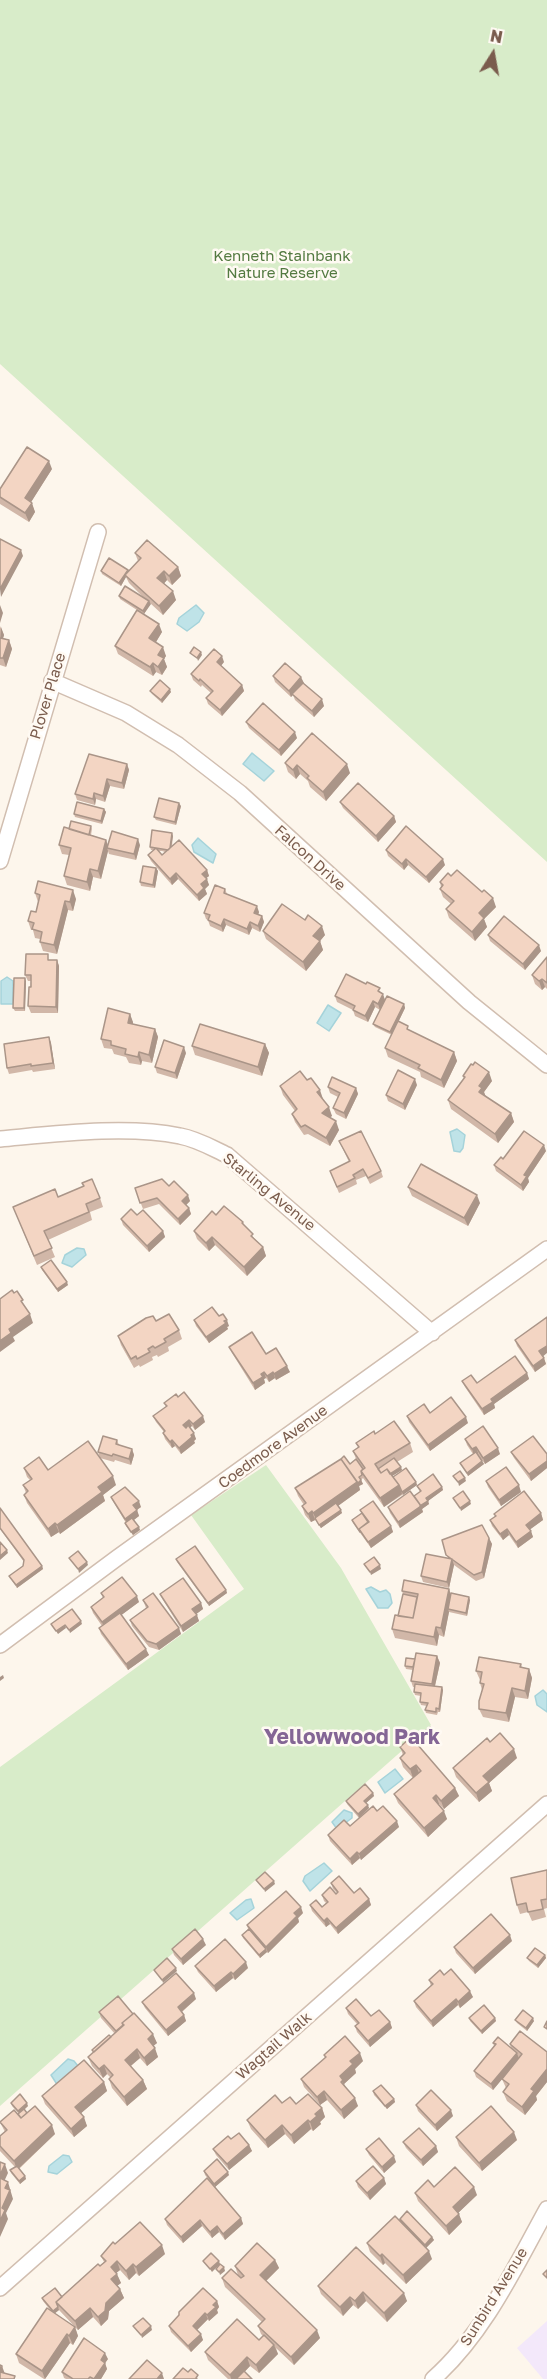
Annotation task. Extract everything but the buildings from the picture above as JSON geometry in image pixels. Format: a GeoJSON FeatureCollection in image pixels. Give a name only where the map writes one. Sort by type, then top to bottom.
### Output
{"type":"FeatureCollection","features":[{"type":"Feature","properties":{"kind":"street","name":"Plover Place"},"geometry":{"type":"LineString","coordinates":[[0,861],[98,532]]}},
{"type":"Feature","properties":{"kind":"street","name":"Falcon Drive"},"geometry":{"type":"LineString","coordinates":[[52,681],[126,713],[178,745],[240,793],[469,1002],[547,1065]]}},
{"type":"Feature","properties":{"kind":"street","name":"Starling Avenue"},"geometry":{"type":"LineString","coordinates":[[0,1139],[82,1132],[159,1133],[182,1136],[201,1143],[227,1155],[432,1333]]}},
{"type":"Feature","properties":{"kind":"street","name":"Coedmore Avenue"},"geometry":{"type":"LineString","coordinates":[[0,1646],[117,1557],[547,1249]]}},
{"type":"Feature","properties":{"kind":"street","name":"Wagtail Walk"},"geometry":{"type":"LineString","coordinates":[[0,2288],[547,1804]]}},
{"type":"Feature","properties":{"kind":"street","name":"Sunbird Avenue"},"geometry":{"type":"LineString","coordinates":[[433,2379],[465,2344],[503,2288],[547,2209]]}},
{"type":"Feature","properties":{"kind":"shaded area"},"geometry":{"type":"Polygon","coordinates":[[[547,2321],[547,2379],[543,2379],[517,2348],[547,2321]]]}},
{"type":"Feature","properties":{"kind":"green space","name":"Kenneth Stainbank Nature Reserve"},"geometry":{"type":"Polygon","coordinates":[[[0,0],[547,0],[547,862],[0,364],[0,0]]]}},
{"type":"Feature","properties":{"kind":"green space"},"geometry":{"type":"Polygon","coordinates":[[[266,1465],[341,1568],[431,1725],[0,2106],[0,1767],[244,1589],[191,1515],[266,1465]]]}},
{"type":"Feature","properties":{"kind":"water"},"geometry":{"type":"Polygon","coordinates":[[[196,605],[204,613],[199,622],[187,631],[177,624],[179,618],[196,605]]]}},
{"type":"Feature","properties":{"kind":"water"},"geometry":{"type":"Polygon","coordinates":[[[252,753],[274,771],[264,781],[243,764],[252,753]]]}},
{"type":"Feature","properties":{"kind":"water"},"geometry":{"type":"Polygon","coordinates":[[[198,838],[216,854],[213,863],[194,852],[192,845],[198,838]]]}},
{"type":"Feature","properties":{"kind":"water"},"geometry":{"type":"Polygon","coordinates":[[[7,977],[13,981],[13,1004],[1,1004],[1,981],[7,977]]]}},
{"type":"Feature","properties":{"kind":"water"},"geometry":{"type":"Polygon","coordinates":[[[328,1005],[341,1013],[329,1031],[317,1023],[328,1005]]]}},
{"type":"Feature","properties":{"kind":"water"},"geometry":{"type":"Polygon","coordinates":[[[457,1129],[465,1135],[460,1152],[454,1151],[450,1132],[457,1129]]]}},
{"type":"Feature","properties":{"kind":"water"},"geometry":{"type":"Polygon","coordinates":[[[77,1248],[84,1249],[86,1255],[72,1267],[62,1263],[65,1255],[77,1248]]]}},
{"type":"Feature","properties":{"kind":"water"},"geometry":{"type":"Polygon","coordinates":[[[371,1587],[380,1592],[386,1590],[390,1594],[392,1603],[388,1608],[378,1608],[366,1589],[371,1587]]]}},
{"type":"Feature","properties":{"kind":"water"},"geometry":{"type":"Polygon","coordinates":[[[543,1690],[547,1694],[547,1712],[537,1705],[535,1696],[543,1690]]]}},
{"type":"Feature","properties":{"kind":"water"},"geometry":{"type":"Polygon","coordinates":[[[395,1769],[403,1779],[385,1793],[378,1782],[395,1769]]]}},
{"type":"Feature","properties":{"kind":"water"},"geometry":{"type":"Polygon","coordinates":[[[344,1810],[352,1813],[352,1818],[337,1829],[332,1822],[344,1810]]]}},
{"type":"Feature","properties":{"kind":"water"},"geometry":{"type":"Polygon","coordinates":[[[324,1863],[332,1871],[310,1891],[303,1881],[305,1876],[324,1863]]]}},
{"type":"Feature","properties":{"kind":"water"},"geometry":{"type":"Polygon","coordinates":[[[251,1899],[254,1908],[237,1920],[230,1913],[246,1900],[251,1899]]]}},
{"type":"Feature","properties":{"kind":"water"},"geometry":{"type":"Polygon","coordinates":[[[68,2059],[74,2061],[78,2066],[58,2086],[51,2075],[68,2059]]]}},
{"type":"Feature","properties":{"kind":"water"},"geometry":{"type":"Polygon","coordinates":[[[63,2155],[69,2156],[72,2162],[57,2174],[48,2172],[49,2166],[63,2155]]]}},
{"type":"Feature","properties":{"kind":"district","name":"Yellowwood Park"},"geometry":{"type":"Point","coordinates":[352,1737]}}]}
